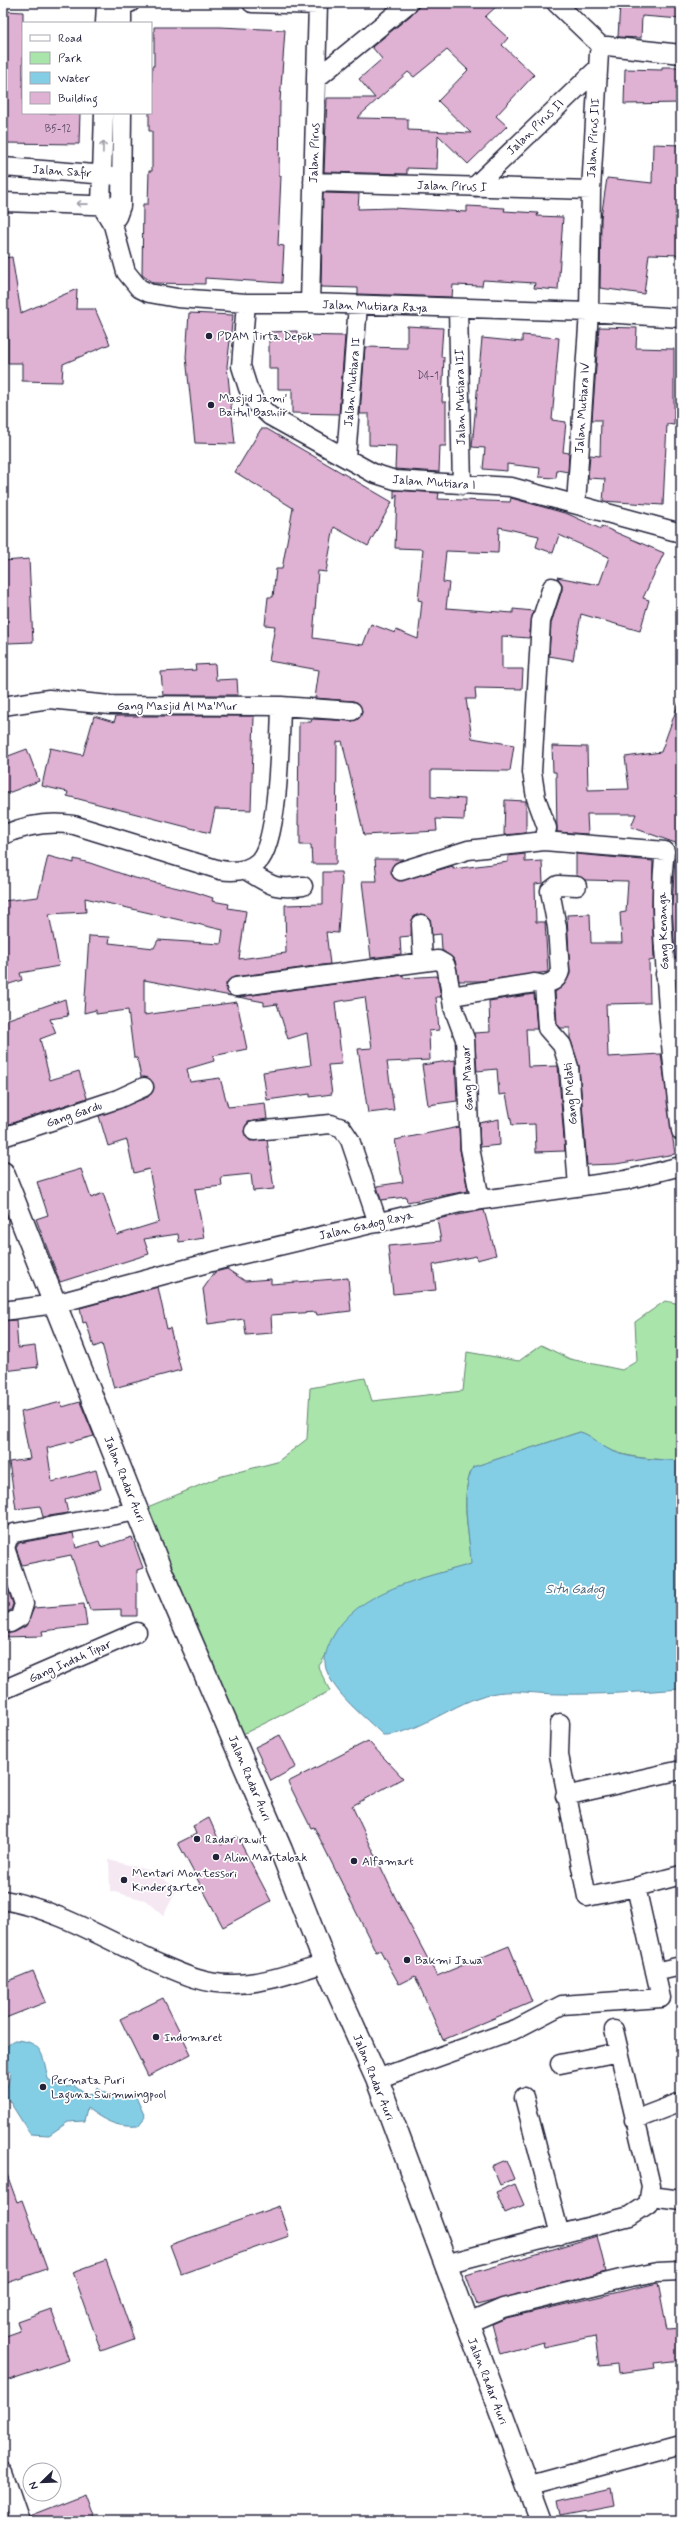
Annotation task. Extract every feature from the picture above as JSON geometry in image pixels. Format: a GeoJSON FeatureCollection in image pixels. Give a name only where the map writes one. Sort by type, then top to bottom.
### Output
{"type":"FeatureCollection","features":[{"type":"Feature","properties":{"kind":"main road","name":"Jalan Radar Auri"},"geometry":{"type":"LineString","coordinates":[[3,1173],[160,1569],[281,1850],[325,1963],[377,2079],[466,2324],[541,2521]]}},
{"type":"Feature","properties":{"kind":"street"},"geometry":{"type":"LineString","coordinates":[[252,3],[318,4]]}},
{"type":"Feature","properties":{"kind":"street"},"geometry":{"type":"LineString","coordinates":[[316,79],[409,3]]}},
{"type":"Feature","properties":{"kind":"street"},"geometry":{"type":"LineString","coordinates":[[556,3],[601,46],[681,54]]}},
{"type":"Feature","properties":{"kind":"street","name":"Jalan Pirus"},"geometry":{"type":"LineString","coordinates":[[310,303],[318,4]]}},
{"type":"Feature","properties":{"kind":"street"},"geometry":{"type":"LineString","coordinates":[[107,22],[117,8]]}},
{"type":"Feature","properties":{"kind":"street","name":"Jalan Pirus III"},"geometry":{"type":"LineString","coordinates":[[589,312],[591,190],[597,69],[601,46]]}},
{"type":"Feature","properties":{"kind":"street","name":"Jalan Pirus II"},"geometry":{"type":"LineString","coordinates":[[474,187],[597,69]]}},
{"type":"Feature","properties":{"kind":"street","name":"Jalan Mutiara Raya"},"geometry":{"type":"LineString","coordinates":[[104,114],[102,205],[113,225],[126,272],[139,288],[176,298],[246,304],[310,303],[458,309],[589,312],[681,318]]}},
{"type":"Feature","properties":{"kind":"street"},"geometry":{"type":"LineString","coordinates":[[113,225],[121,206],[122,114]]}},
{"type":"Feature","properties":{"kind":"street","name":"Jalan Safir"},"geometry":{"type":"LineString","coordinates":[[3,167],[102,173],[121,176]]}},
{"type":"Feature","properties":{"kind":"street","name":"Jalan Pirus I"},"geometry":{"type":"LineString","coordinates":[[313,182],[591,190]]}},
{"type":"Feature","properties":{"kind":"street"},"geometry":{"type":"LineString","coordinates":[[3,202],[121,206]]}},
{"type":"Feature","properties":{"kind":"street","name":"Jalan Mutiara I"},"geometry":{"type":"LineString","coordinates":[[246,304],[241,366],[248,388],[256,402],[270,416],[383,478],[462,485],[511,487],[681,533]]}},
{"type":"Feature","properties":{"kind":"street","name":"Jalan Mutiara II"},"geometry":{"type":"LineString","coordinates":[[346,458],[358,305]]}},
{"type":"Feature","properties":{"kind":"street","name":"Jalan Mutiara III"},"geometry":{"type":"LineString","coordinates":[[458,309],[462,485]]}},
{"type":"Feature","properties":{"kind":"street","name":"Jalan Mutiara IV"},"geometry":{"type":"LineString","coordinates":[[576,504],[589,312]]}},
{"type":"Feature","properties":{"kind":"street"},"geometry":{"type":"LineString","coordinates":[[401,871],[468,850],[544,841],[547,828],[536,798],[532,772],[541,621],[552,587]]}},
{"type":"Feature","properties":{"kind":"street","name":"Gang Masjid Al Ma'Mur"},"geometry":{"type":"LineString","coordinates":[[3,706],[48,699],[110,705],[281,706],[352,711]]}},
{"type":"Feature","properties":{"kind":"street"},"geometry":{"type":"LineString","coordinates":[[3,835],[30,826],[59,822],[220,870],[234,872],[246,870],[258,862],[265,852],[270,836],[279,770],[281,706]]}},
{"type":"Feature","properties":{"kind":"street","name":"Gang Kenanga"},"geometry":{"type":"LineString","coordinates":[[544,841],[665,851],[661,919],[673,970],[675,1090],[681,1131]]}},
{"type":"Feature","properties":{"kind":"street"},"geometry":{"type":"LineString","coordinates":[[246,870],[275,887],[284,889],[303,886]]}},
{"type":"Feature","properties":{"kind":"street"},"geometry":{"type":"LineString","coordinates":[[451,996],[535,983],[544,985],[559,977],[560,971],[557,928],[550,891],[558,885],[577,886]]}},
{"type":"Feature","properties":{"kind":"street"},"geometry":{"type":"LineString","coordinates":[[236,987],[423,962],[421,924]]}},
{"type":"Feature","properties":{"kind":"street","name":"Gang Mawar"},"geometry":{"type":"LineString","coordinates":[[423,962],[442,961],[448,970],[451,996],[465,1039],[470,1148],[480,1199]]}},
{"type":"Feature","properties":{"kind":"street","name":"Gang Melati"},"geometry":{"type":"LineString","coordinates":[[544,985],[546,1028],[562,1045],[569,1067],[578,1187]]}},
{"type":"Feature","properties":{"kind":"street","name":"Gang Gardu"},"geometry":{"type":"LineString","coordinates":[[3,1137],[118,1099],[144,1087]]}},
{"type":"Feature","properties":{"kind":"street"},"geometry":{"type":"LineString","coordinates":[[254,1131],[331,1124],[342,1128],[350,1140],[378,1222]]}},
{"type":"Feature","properties":{"kind":"street","name":"Jalan Gadog Raya"},"geometry":{"type":"LineString","coordinates":[[3,1311],[55,1304],[219,1260],[480,1199],[626,1180],[681,1166]]}},
{"type":"Feature","properties":{"kind":"street"},"geometry":{"type":"LineString","coordinates":[[3,1623],[10,1623],[20,1617],[24,1604],[5,1548],[8,1539],[14,1533],[138,1511]]}},
{"type":"Feature","properties":{"kind":"street","name":"Gang Indah Tipar"},"geometry":{"type":"LineString","coordinates":[[3,1690],[137,1632]]}},
{"type":"Feature","properties":{"kind":"street"},"geometry":{"type":"LineString","coordinates":[[560,1724],[559,1756],[565,1796],[587,1897],[681,1874]]}},
{"type":"Feature","properties":{"kind":"street"},"geometry":{"type":"LineString","coordinates":[[565,1796],[681,1770]]}},
{"type":"Feature","properties":{"kind":"street"},"geometry":{"type":"LineString","coordinates":[[377,2079],[516,2029],[562,2005],[661,1998],[636,1886]]}},
{"type":"Feature","properties":{"kind":"street"},"geometry":{"type":"LineString","coordinates":[[3,1900],[49,1912],[184,1975],[209,1982],[233,1984],[258,1982],[325,1963]]}},
{"type":"Feature","properties":{"kind":"street"},"geometry":{"type":"LineString","coordinates":[[655,1972],[681,1966]]}},
{"type":"Feature","properties":{"kind":"street"},"geometry":{"type":"LineString","coordinates":[[445,2264],[630,2216],[648,2204],[651,2196],[651,2186],[634,2120],[614,2030]]}},
{"type":"Feature","properties":{"kind":"street"},"geometry":{"type":"LineString","coordinates":[[560,2064],[619,2052]]}},
{"type":"Feature","properties":{"kind":"street"},"geometry":{"type":"LineString","coordinates":[[524,2097],[560,2235]]}},
{"type":"Feature","properties":{"kind":"street"},"geometry":{"type":"LineString","coordinates":[[634,2120],[681,2102]]}},
{"type":"Feature","properties":{"kind":"street"},"geometry":{"type":"LineString","coordinates":[[651,2196],[681,2200]]}},
{"type":"Feature","properties":{"kind":"street"},"geometry":{"type":"LineString","coordinates":[[466,2324],[503,2308],[621,2278],[656,2272],[681,2272]]}},
{"type":"Feature","properties":{"kind":"street"},"geometry":{"type":"LineString","coordinates":[[527,2486],[681,2444]]}},
{"type":"Feature","properties":{"kind":"street"},"geometry":{"type":"LineString","coordinates":[[3,2472],[20,2521]]}},
{"type":"Feature","properties":{"kind":"shaded area"},"geometry":{"type":"Polygon","coordinates":[[[109,1860],[156,1872],[177,1890],[163,1916],[145,1900],[110,1891],[109,1860]]]}},
{"type":"Feature","properties":{"kind":"green space"},"geometry":{"type":"Polygon","coordinates":[[[665,1301],[681,1304],[681,1461],[645,1458],[618,1453],[606,1448],[588,1435],[580,1432],[473,1467],[469,1478],[466,1502],[467,1528],[472,1564],[405,1584],[373,1598],[359,1608],[346,1619],[337,1630],[325,1656],[318,1667],[330,1691],[233,1739],[138,1511],[222,1476],[277,1462],[307,1439],[310,1388],[365,1378],[372,1401],[463,1391],[467,1352],[519,1361],[541,1345],[570,1359],[622,1370],[637,1361],[635,1322],[665,1301]]]}},
{"type":"Feature","properties":{"kind":"water","name":"Situ Gadog"},"geometry":{"type":"Polygon","coordinates":[[[580,1432],[588,1435],[606,1448],[627,1456],[681,1461],[681,1689],[590,1694],[516,1692],[490,1694],[463,1704],[408,1730],[395,1734],[383,1735],[359,1713],[336,1688],[326,1669],[325,1657],[327,1650],[331,1640],[342,1623],[357,1609],[374,1597],[392,1588],[471,1564],[466,1502],[469,1478],[473,1467],[580,1432]]]}},
{"type":"Feature","properties":{"kind":"water","name":"Permata Puri Laguna Swimmingpool"},"geometry":{"type":"Polygon","coordinates":[[[15,2040],[31,2043],[40,2051],[45,2063],[48,2079],[56,2084],[68,2087],[73,2084],[88,2095],[94,2094],[97,2088],[110,2095],[135,2095],[145,2117],[138,2126],[123,2126],[99,2116],[87,2108],[84,2121],[68,2122],[49,2135],[30,2134],[5,2094],[11,2073],[3,2065],[3,2053],[6,2047],[15,2040]]]}},
{"type":"Feature","properties":{"kind":"building"},"geometry":{"type":"Polygon","coordinates":[[[421,3],[500,3],[485,17],[508,38],[502,45],[534,75],[496,116],[507,126],[468,164],[438,135],[437,169],[407,168],[407,174],[324,172],[327,98],[375,98],[359,79],[382,59],[372,47],[416,11],[421,3]],[[447,50],[414,77],[408,72],[357,118],[408,119],[408,130],[471,133],[438,101],[468,70],[447,50]]]}},
{"type":"Feature","properties":{"kind":"building"},"geometry":{"type":"Polygon","coordinates":[[[620,3],[681,3],[681,19],[642,16],[641,38],[618,37],[620,3]]]}},
{"type":"Feature","properties":{"kind":"building"},"geometry":{"type":"Polygon","coordinates":[[[6,11],[23,12],[22,114],[80,114],[79,144],[3,143],[6,11]]]}},
{"type":"Feature","properties":{"kind":"building"},"geometry":{"type":"Polygon","coordinates":[[[154,27],[220,27],[285,30],[280,102],[279,176],[281,176],[278,245],[284,246],[282,283],[205,278],[205,284],[153,283],[142,275],[143,204],[148,204],[149,171],[152,171],[152,131],[149,131],[149,114],[152,114],[152,66],[154,66],[154,27]]]}},
{"type":"Feature","properties":{"kind":"building"},"geometry":{"type":"Polygon","coordinates":[[[662,67],[681,67],[681,103],[624,104],[625,69],[662,70],[662,67]]]}},
{"type":"Feature","properties":{"kind":"building"},"geometry":{"type":"Polygon","coordinates":[[[653,144],[681,145],[681,255],[649,254],[644,294],[600,288],[601,218],[607,178],[652,183],[653,144]]]}},
{"type":"Feature","properties":{"kind":"building"},"geometry":{"type":"Polygon","coordinates":[[[323,193],[359,194],[358,209],[392,208],[467,212],[467,206],[505,208],[504,211],[538,213],[537,216],[563,217],[558,290],[534,288],[535,283],[483,280],[482,286],[453,285],[452,297],[358,294],[358,288],[321,287],[323,193]]]}},
{"type":"Feature","properties":{"kind":"building"},"geometry":{"type":"Polygon","coordinates":[[[12,257],[21,313],[77,289],[76,309],[95,309],[110,344],[63,364],[62,382],[22,381],[22,363],[8,363],[8,338],[3,304],[3,258],[12,257]]]}},
{"type":"Feature","properties":{"kind":"building"},"geometry":{"type":"Polygon","coordinates":[[[189,313],[233,315],[227,366],[235,444],[195,443],[186,357],[189,313]]]}},
{"type":"Feature","properties":{"kind":"building"},"geometry":{"type":"Polygon","coordinates":[[[407,326],[443,328],[441,357],[444,357],[442,402],[446,402],[446,446],[440,446],[439,472],[395,469],[396,446],[369,445],[369,414],[360,414],[365,347],[407,348],[407,326]]]}},
{"type":"Feature","properties":{"kind":"building"},"geometry":{"type":"Polygon","coordinates":[[[599,327],[637,328],[636,348],[674,349],[674,425],[667,424],[663,505],[603,501],[605,479],[588,478],[590,455],[600,456],[601,420],[592,420],[599,327]]]}},
{"type":"Feature","properties":{"kind":"building"},"geometry":{"type":"Polygon","coordinates":[[[297,331],[297,335],[345,336],[339,414],[292,413],[292,389],[278,389],[278,369],[269,369],[269,332],[297,331]]]}},
{"type":"Feature","properties":{"kind":"building"},"geometry":{"type":"Polygon","coordinates":[[[522,335],[559,338],[552,420],[566,422],[563,452],[569,453],[568,472],[557,470],[556,478],[539,477],[540,468],[507,464],[507,471],[483,469],[485,448],[472,447],[482,338],[522,342],[522,335]]]}},
{"type":"Feature","properties":{"kind":"building"},"geometry":{"type":"Polygon","coordinates":[[[261,429],[267,429],[392,502],[368,546],[334,527],[326,572],[318,571],[313,638],[363,645],[371,624],[395,633],[396,630],[418,639],[422,601],[418,600],[423,549],[395,548],[397,494],[394,499],[394,490],[439,493],[438,499],[510,502],[511,498],[568,514],[601,529],[601,526],[664,553],[643,598],[649,600],[640,631],[581,614],[573,660],[549,656],[551,623],[562,590],[562,584],[557,577],[599,585],[609,557],[559,535],[553,553],[536,547],[539,536],[499,527],[498,553],[446,551],[443,582],[449,583],[446,608],[513,613],[513,609],[533,611],[529,638],[502,636],[502,669],[523,669],[522,689],[475,688],[476,699],[466,699],[472,738],[514,745],[510,771],[431,770],[431,797],[465,799],[464,820],[436,819],[437,831],[364,835],[342,741],[337,742],[336,864],[312,864],[311,845],[300,845],[300,825],[298,825],[299,722],[311,722],[312,719],[352,721],[360,717],[362,711],[358,703],[353,701],[315,698],[319,670],[269,661],[275,626],[265,625],[268,597],[273,597],[276,569],[282,569],[293,508],[235,472],[261,429]]]}},
{"type":"Feature","properties":{"kind":"building"},"geometry":{"type":"Polygon","coordinates":[[[29,559],[33,642],[8,643],[4,561],[29,559]]]}},
{"type":"Feature","properties":{"kind":"building"},"geometry":{"type":"Polygon","coordinates":[[[215,664],[216,680],[237,679],[238,695],[163,695],[161,672],[196,670],[195,665],[215,664]]]}},
{"type":"Feature","properties":{"kind":"building"},"geometry":{"type":"Polygon","coordinates":[[[679,702],[681,702],[681,845],[631,827],[636,814],[587,814],[588,834],[557,832],[556,772],[553,772],[552,746],[587,747],[588,790],[629,789],[625,757],[661,752],[679,702]]]}},
{"type":"Feature","properties":{"kind":"building"},"geometry":{"type":"Polygon","coordinates":[[[94,716],[114,722],[116,716],[254,716],[251,810],[215,809],[210,833],[67,796],[68,792],[42,786],[50,748],[83,755],[94,716]]]}},
{"type":"Feature","properties":{"kind":"building"},"geometry":{"type":"Polygon","coordinates":[[[27,749],[39,781],[3,795],[3,758],[27,749]]]}},
{"type":"Feature","properties":{"kind":"building"},"geometry":{"type":"Polygon","coordinates":[[[505,800],[526,801],[526,833],[504,835],[505,800]]]}},
{"type":"Feature","properties":{"kind":"building"},"geometry":{"type":"Polygon","coordinates":[[[525,854],[525,862],[542,861],[543,883],[535,884],[536,922],[545,922],[548,972],[480,981],[459,981],[455,960],[442,950],[441,934],[432,935],[430,919],[421,914],[412,920],[411,936],[400,937],[401,954],[371,958],[362,881],[377,881],[375,859],[403,859],[394,864],[391,869],[394,878],[399,881],[453,866],[453,869],[508,862],[508,856],[525,854]]]}},
{"type":"Feature","properties":{"kind":"building"},"geometry":{"type":"Polygon","coordinates":[[[576,854],[653,861],[652,907],[654,960],[649,961],[650,1003],[606,1004],[608,1057],[661,1054],[675,1154],[616,1164],[587,1165],[579,1066],[570,1038],[570,1028],[561,1028],[557,1024],[555,992],[564,985],[570,974],[567,915],[590,914],[591,943],[622,943],[620,913],[626,912],[628,881],[585,880],[576,875],[576,854]]]}},
{"type":"Feature","properties":{"kind":"building"},"geometry":{"type":"Polygon","coordinates":[[[48,856],[74,863],[74,859],[131,877],[195,892],[213,898],[212,901],[229,904],[228,908],[246,911],[239,959],[286,953],[285,905],[323,904],[323,872],[341,872],[342,881],[338,933],[326,932],[330,964],[234,977],[226,983],[226,989],[231,996],[144,980],[144,1015],[237,1002],[247,1049],[213,1056],[214,1061],[187,1069],[190,1082],[220,1078],[228,1107],[265,1103],[267,1119],[248,1122],[244,1132],[250,1141],[267,1140],[274,1189],[253,1191],[251,1174],[221,1177],[222,1186],[195,1189],[204,1238],[179,1242],[178,1234],[144,1239],[149,1254],[60,1282],[36,1219],[48,1215],[37,1182],[81,1169],[91,1198],[103,1193],[117,1235],[159,1222],[149,1169],[134,1173],[127,1140],[108,1146],[99,1116],[148,1097],[154,1088],[150,1079],[141,1077],[137,1058],[134,1058],[128,1010],[96,1014],[96,1010],[84,1013],[89,936],[110,937],[109,943],[154,948],[158,940],[221,944],[223,930],[85,898],[86,912],[49,914],[59,966],[20,973],[22,980],[3,986],[3,901],[38,897],[48,856]]]}},
{"type":"Feature","properties":{"kind":"building"},"geometry":{"type":"Polygon","coordinates":[[[675,858],[681,859],[681,957],[675,958],[672,906],[675,858]]]}},
{"type":"Feature","properties":{"kind":"building"},"geometry":{"type":"Polygon","coordinates":[[[403,975],[403,978],[437,976],[441,997],[436,997],[439,1030],[429,1031],[430,1060],[387,1062],[394,1110],[368,1113],[358,1049],[372,1048],[365,997],[335,1002],[342,1064],[328,1065],[332,1094],[310,1097],[310,1094],[267,1100],[263,1072],[311,1065],[307,1033],[288,1039],[277,1004],[264,1006],[264,1002],[238,997],[403,975]]]}},
{"type":"Feature","properties":{"kind":"building"},"geometry":{"type":"Polygon","coordinates":[[[534,994],[537,1029],[526,1029],[528,1067],[558,1066],[565,1151],[536,1152],[535,1124],[512,1125],[506,1094],[499,1095],[497,1069],[477,1071],[474,1033],[490,1032],[489,1001],[534,994]]]}},
{"type":"Feature","properties":{"kind":"building"},"geometry":{"type":"Polygon","coordinates":[[[65,999],[68,1016],[50,1019],[56,1033],[40,1039],[50,1080],[79,1071],[87,1098],[3,1126],[3,1021],[65,999]]]}},
{"type":"Feature","properties":{"kind":"building"},"geometry":{"type":"Polygon","coordinates":[[[455,1060],[457,1101],[428,1105],[422,1065],[455,1060]]]}},
{"type":"Feature","properties":{"kind":"building"},"geometry":{"type":"Polygon","coordinates":[[[499,1119],[500,1145],[480,1147],[479,1123],[499,1119]]]}},
{"type":"Feature","properties":{"kind":"building"},"geometry":{"type":"Polygon","coordinates":[[[459,1127],[460,1150],[468,1191],[407,1202],[406,1197],[381,1200],[377,1186],[403,1182],[395,1140],[459,1127]]]}},
{"type":"Feature","properties":{"kind":"building"},"geometry":{"type":"Polygon","coordinates":[[[484,1210],[496,1255],[477,1260],[476,1256],[433,1265],[436,1290],[393,1294],[388,1246],[441,1241],[437,1219],[484,1210]]]}},
{"type":"Feature","properties":{"kind":"building"},"geometry":{"type":"Polygon","coordinates":[[[227,1269],[245,1281],[271,1279],[271,1284],[348,1278],[351,1311],[317,1315],[316,1312],[271,1315],[272,1333],[246,1335],[244,1319],[208,1324],[203,1289],[215,1272],[227,1269]]]}},
{"type":"Feature","properties":{"kind":"building"},"geometry":{"type":"Polygon","coordinates":[[[158,1287],[167,1329],[170,1328],[181,1370],[114,1388],[102,1344],[94,1347],[86,1322],[83,1323],[80,1308],[158,1287]]]}},
{"type":"Feature","properties":{"kind":"building"},"geometry":{"type":"Polygon","coordinates":[[[16,1320],[18,1348],[35,1346],[38,1367],[4,1371],[3,1321],[16,1320]]]}},
{"type":"Feature","properties":{"kind":"building"},"geometry":{"type":"Polygon","coordinates":[[[61,1402],[62,1407],[80,1402],[94,1436],[47,1448],[52,1482],[96,1470],[101,1489],[65,1500],[68,1513],[43,1517],[40,1506],[16,1509],[9,1462],[30,1459],[21,1412],[61,1402]]]}},
{"type":"Feature","properties":{"kind":"building"},"geometry":{"type":"Polygon","coordinates":[[[73,1533],[76,1548],[99,1541],[101,1547],[132,1537],[143,1568],[137,1570],[137,1616],[121,1616],[121,1609],[90,1610],[71,1555],[22,1565],[16,1548],[19,1543],[73,1533]]]}},
{"type":"Feature","properties":{"kind":"building"},"geometry":{"type":"Polygon","coordinates":[[[3,1575],[13,1604],[11,1610],[7,1612],[3,1612],[3,1575]]]}},
{"type":"Feature","properties":{"kind":"building"},"geometry":{"type":"Polygon","coordinates":[[[84,1604],[87,1626],[42,1631],[43,1636],[3,1637],[3,1634],[15,1632],[26,1626],[34,1608],[84,1604]]]}},
{"type":"Feature","properties":{"kind":"building"},"geometry":{"type":"Polygon","coordinates":[[[280,1735],[296,1767],[271,1781],[255,1747],[280,1735]]]}},
{"type":"Feature","properties":{"kind":"building"},"geometry":{"type":"Polygon","coordinates":[[[368,1741],[403,1778],[352,1806],[395,1897],[437,1976],[509,1946],[532,2002],[443,2040],[415,1976],[399,1984],[380,1950],[376,1952],[314,1827],[311,1828],[288,1782],[368,1741]]]}},
{"type":"Feature","properties":{"kind":"building"},"geometry":{"type":"Polygon","coordinates":[[[209,1818],[221,1845],[237,1836],[271,1901],[223,1927],[178,1843],[196,1834],[193,1826],[209,1818]]]}},
{"type":"Feature","properties":{"kind":"building"},"geometry":{"type":"Polygon","coordinates":[[[33,1971],[46,2002],[3,2019],[3,1983],[33,1971]]]}},
{"type":"Feature","properties":{"kind":"building","name":"Indomaret"},"geometry":{"type":"Polygon","coordinates":[[[163,1998],[191,2054],[148,2076],[120,2019],[163,1998]]]}},
{"type":"Feature","properties":{"kind":"building"},"geometry":{"type":"Polygon","coordinates":[[[506,2160],[514,2179],[500,2185],[492,2166],[506,2160]]]}},
{"type":"Feature","properties":{"kind":"building"},"geometry":{"type":"Polygon","coordinates":[[[5,2169],[17,2202],[22,2200],[47,2269],[7,2283],[3,2272],[5,2169]]]}},
{"type":"Feature","properties":{"kind":"building"},"geometry":{"type":"Polygon","coordinates":[[[515,2184],[524,2205],[505,2213],[496,2192],[515,2184]]]}},
{"type":"Feature","properties":{"kind":"building"},"geometry":{"type":"Polygon","coordinates":[[[279,2206],[289,2236],[181,2274],[170,2245],[279,2206]]]}},
{"type":"Feature","properties":{"kind":"building"},"geometry":{"type":"Polygon","coordinates":[[[597,2236],[606,2272],[477,2305],[466,2275],[597,2236]]]}},
{"type":"Feature","properties":{"kind":"building"},"geometry":{"type":"Polygon","coordinates":[[[106,2260],[134,2339],[101,2351],[73,2272],[106,2260]]]}},
{"type":"Feature","properties":{"kind":"building"},"geometry":{"type":"Polygon","coordinates":[[[658,2283],[667,2329],[681,2328],[681,2360],[654,2363],[655,2368],[618,2373],[617,2364],[599,2366],[595,2336],[544,2347],[543,2342],[500,2354],[492,2324],[506,2318],[658,2283]]]}},
{"type":"Feature","properties":{"kind":"building"},"geometry":{"type":"Polygon","coordinates":[[[51,2309],[69,2360],[3,2382],[3,2337],[20,2331],[17,2321],[51,2309]]]}},
{"type":"Feature","properties":{"kind":"building"},"geometry":{"type":"Polygon","coordinates":[[[611,2488],[614,2505],[561,2515],[558,2500],[611,2488]]]}},
{"type":"Feature","properties":{"kind":"building"},"geometry":{"type":"Polygon","coordinates":[[[85,2494],[95,2521],[30,2521],[29,2516],[85,2494]]]}},
{"type":"Feature","properties":{"kind":"place","name":"PDAM Tirta Depok"},"geometry":{"type":"Point","coordinates":[209,336]}},
{"type":"Feature","properties":{"kind":"place","name":"Masjid Jami' Baitul Bashiir"},"geometry":{"type":"Point","coordinates":[211,405]}},
{"type":"Feature","properties":{"kind":"place","name":"Radar rawit"},"geometry":{"type":"Point","coordinates":[197,1839]}},
{"type":"Feature","properties":{"kind":"place","name":"Alim Martabak"},"geometry":{"type":"Point","coordinates":[216,1857]}},
{"type":"Feature","properties":{"kind":"place","name":"Alfamart"},"geometry":{"type":"Point","coordinates":[354,1861]}},
{"type":"Feature","properties":{"kind":"place","name":"Mentari Montessori Kindergarten"},"geometry":{"type":"Point","coordinates":[124,1880]}},
{"type":"Feature","properties":{"kind":"place","name":"Bakmi Jawa"},"geometry":{"type":"Point","coordinates":[407,1960]}},
{"type":"Feature","properties":{"kind":"place","name":"Indomaret"},"geometry":{"type":"Point","coordinates":[156,2037]}},
{"type":"Feature","properties":{"kind":"place","name":"Permata Puri Laguna Swimmingpool"},"geometry":{"type":"Point","coordinates":[43,2087]}}]}
